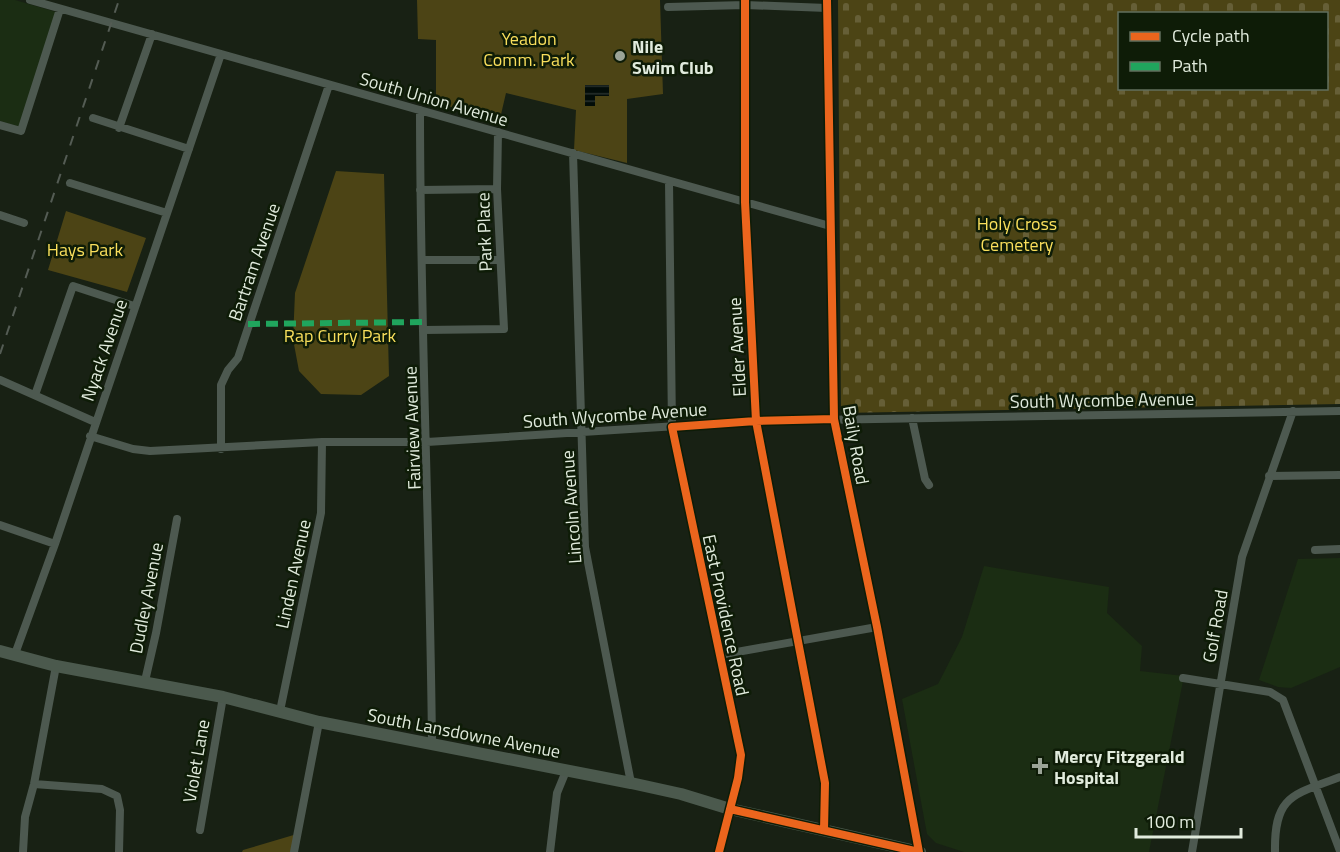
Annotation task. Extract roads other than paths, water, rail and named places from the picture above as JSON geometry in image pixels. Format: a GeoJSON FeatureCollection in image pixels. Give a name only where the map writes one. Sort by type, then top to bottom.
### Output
{"type":"FeatureCollection","features":[{"type":"Feature","properties":{"kind":"main road","name":"South Lansdowne Avenue"},"geometry":{"type":"LineString","coordinates":[[0,651],[56,666],[223,697],[319,722],[631,783],[681,794],[730,809],[919,852]]}},
{"type":"Feature","properties":{"kind":"street","name":"South Union Avenue"},"geometry":{"type":"LineString","coordinates":[[30,0],[830,226]]}},
{"type":"Feature","properties":{"kind":"street"},"geometry":{"type":"LineString","coordinates":[[668,7],[745,2],[827,4]]}},
{"type":"Feature","properties":{"kind":"street","name":"Elder Avenue"},"geometry":{"type":"LineString","coordinates":[[745,2],[745,202],[756,421],[825,783],[824,830]]}},
{"type":"Feature","properties":{"kind":"street","name":"Baily Road"},"geometry":{"type":"LineString","coordinates":[[827,4],[834,419],[877,627],[919,852]]}},
{"type":"Feature","properties":{"kind":"street"},"geometry":{"type":"LineString","coordinates":[[0,125],[21,131],[60,9]]}},
{"type":"Feature","properties":{"kind":"street"},"geometry":{"type":"LineString","coordinates":[[120,128],[152,34]]}},
{"type":"Feature","properties":{"kind":"street","name":"Nyack Avenue"},"geometry":{"type":"LineString","coordinates":[[15,654],[55,544],[221,54]]}},
{"type":"Feature","properties":{"kind":"street","name":"Bartram Avenue"},"geometry":{"type":"LineString","coordinates":[[221,449],[221,385],[228,370],[238,358],[329,85]]}},
{"type":"Feature","properties":{"kind":"street","name":"Fairview Avenue"},"geometry":{"type":"LineString","coordinates":[[420,110],[432,745]]}},
{"type":"Feature","properties":{"kind":"street"},"geometry":{"type":"LineString","coordinates":[[93,118],[189,149]]}},
{"type":"Feature","properties":{"kind":"street","name":"Park Place"},"geometry":{"type":"LineString","coordinates":[[424,330],[504,329],[497,189],[498,132]]}},
{"type":"Feature","properties":{"kind":"street","name":"Lincoln Avenue"},"geometry":{"type":"LineString","coordinates":[[573,153],[585,547],[631,783]]}},
{"type":"Feature","properties":{"kind":"street","name":"East Providence Road"},"geometry":{"type":"LineString","coordinates":[[669,182],[672,427],[741,755],[730,809]]}},
{"type":"Feature","properties":{"kind":"street"},"geometry":{"type":"LineString","coordinates":[[70,183],[167,213]]}},
{"type":"Feature","properties":{"kind":"street"},"geometry":{"type":"LineString","coordinates":[[420,190],[497,189]]}},
{"type":"Feature","properties":{"kind":"street"},"geometry":{"type":"LineString","coordinates":[[0,215],[24,223]]}},
{"type":"Feature","properties":{"kind":"street"},"geometry":{"type":"LineString","coordinates":[[422,260],[500,260]]}},
{"type":"Feature","properties":{"kind":"street"},"geometry":{"type":"LineString","coordinates":[[35,395],[73,285],[135,306]]}},
{"type":"Feature","properties":{"kind":"street"},"geometry":{"type":"LineString","coordinates":[[0,380],[95,422]]}},
{"type":"Feature","properties":{"kind":"street","name":"Golf Road"},"geometry":{"type":"LineString","coordinates":[[1192,852],[1242,557],[1293,411]]}},
{"type":"Feature","properties":{"kind":"street","name":"South Wycombe Avenue"},"geometry":{"type":"LineString","coordinates":[[90,436],[142,450],[221,449],[322,442],[427,442],[756,421],[1340,411]]}},
{"type":"Feature","properties":{"kind":"street"},"geometry":{"type":"LineString","coordinates":[[912,418],[925,479],[929,485]]}},
{"type":"Feature","properties":{"kind":"street","name":"Linden Avenue"},"geometry":{"type":"LineString","coordinates":[[280,711],[321,513],[322,442]]}},
{"type":"Feature","properties":{"kind":"street"},"geometry":{"type":"LineString","coordinates":[[1269,476],[1340,475]]}},
{"type":"Feature","properties":{"kind":"street","name":"Dudley Avenue"},"geometry":{"type":"LineString","coordinates":[[145,681],[177,519]]}},
{"type":"Feature","properties":{"kind":"street"},"geometry":{"type":"LineString","coordinates":[[0,525],[55,544]]}},
{"type":"Feature","properties":{"kind":"street"},"geometry":{"type":"LineString","coordinates":[[1315,550],[1340,549]]}},
{"type":"Feature","properties":{"kind":"street"},"geometry":{"type":"LineString","coordinates":[[720,655],[877,627]]}},
{"type":"Feature","properties":{"kind":"street"},"geometry":{"type":"LineString","coordinates":[[22,852],[25,817],[34,784],[56,666]]}},
{"type":"Feature","properties":{"kind":"street"},"geometry":{"type":"LineString","coordinates":[[1183,678],[1270,692],[1283,700],[1340,851]]}},
{"type":"Feature","properties":{"kind":"street","name":"Violet Lane"},"geometry":{"type":"LineString","coordinates":[[200,830],[223,697]]}},
{"type":"Feature","properties":{"kind":"street"},"geometry":{"type":"LineString","coordinates":[[294,852],[319,722]]}},
{"type":"Feature","properties":{"kind":"street"},"geometry":{"type":"LineString","coordinates":[[550,852],[557,793],[566,771]]}},
{"type":"Feature","properties":{"kind":"street"},"geometry":{"type":"LineString","coordinates":[[1275,852],[1277,819],[1283,804],[1292,796],[1340,777]]}},
{"type":"Feature","properties":{"kind":"street"},"geometry":{"type":"LineString","coordinates":[[34,784],[102,789],[117,796],[120,810],[119,852]]}},
{"type":"Feature","properties":{"kind":"street"},"geometry":{"type":"LineString","coordinates":[[719,852],[730,809]]}},
{"type":"Feature","properties":{"kind":"railway"},"geometry":{"type":"LineString","coordinates":[[0,354],[119,0]]}},
{"type":"Feature","properties":{"kind":"place","name":"Nile Swim Club"},"geometry":{"type":"Point","coordinates":[620,56]}},
{"type":"Feature","properties":{"kind":"place","name":"Mercy Fitzgerald Hospital"},"geometry":{"type":"Point","coordinates":[1040,766]}},
{"type":"Feature","properties":{"kind":"park label","name":"Yeadon Comm. Park"},"geometry":{"type":"Point","coordinates":[529,48]}},
{"type":"Feature","properties":{"kind":"park label","name":"Holy Cross Cemetery"},"geometry":{"type":"Point","coordinates":[1017,233]}},
{"type":"Feature","properties":{"kind":"park label","name":"Hays Park"},"geometry":{"type":"Point","coordinates":[85,249]}},
{"type":"Feature","properties":{"kind":"park label","name":"Rap Curry Park"},"geometry":{"type":"Point","coordinates":[340,335]}}]}
